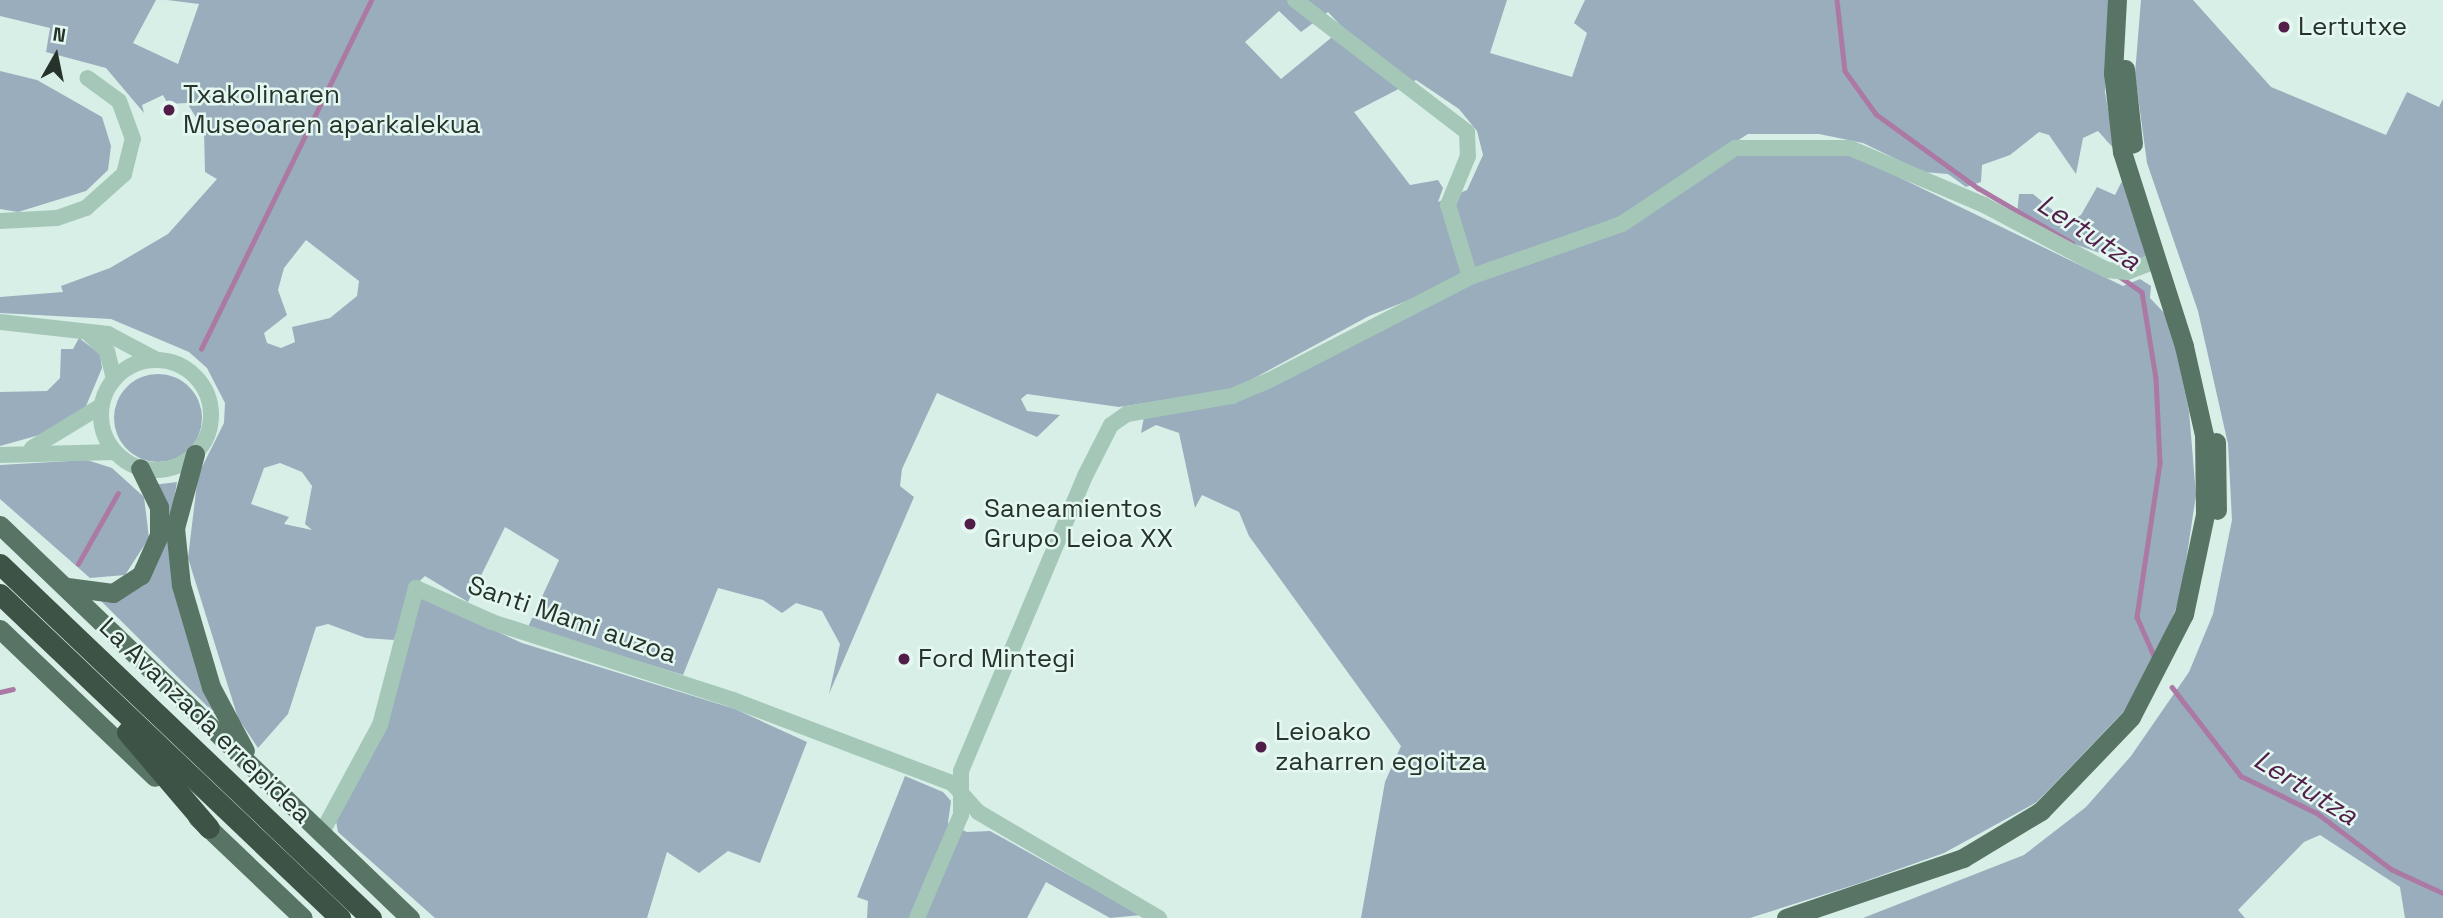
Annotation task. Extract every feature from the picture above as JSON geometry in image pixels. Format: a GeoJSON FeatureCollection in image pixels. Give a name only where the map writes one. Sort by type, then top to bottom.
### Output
{"type":"FeatureCollection","features":[{"type":"Feature","properties":{"kind":"highway","name":"La Avanzada errepidea"},"geometry":{"type":"LineString","coordinates":[[0,564],[371,918]]}},
{"type":"Feature","properties":{"kind":"highway","name":"La Avanzada errepidea"},"geometry":{"type":"LineString","coordinates":[[0,596],[340,918]]}},
{"type":"Feature","properties":{"kind":"highway"},"geometry":{"type":"LineString","coordinates":[[0,596],[164,770],[209,828]]}},
{"type":"Feature","properties":{"kind":"main road"},"geometry":{"type":"LineString","coordinates":[[1786,918],[1963,858],[2041,811],[2108,747],[2165,660],[2197,568],[2205,480],[2194,383],[2155,261],[2115,110],[2117,0]]}},
{"type":"Feature","properties":{"kind":"main road"},"geometry":{"type":"LineString","coordinates":[[1825,918],[1989,859],[2080,793],[2120,754],[2154,706],[2195,617],[2217,516],[2216,434],[2198,352],[2132,139],[2125,70],[2129,0]]}},
{"type":"Feature","properties":{"kind":"main road"},"geometry":{"type":"LineString","coordinates":[[195,454],[176,528],[181,585],[211,687],[261,775]]}},
{"type":"Feature","properties":{"kind":"main road"},"geometry":{"type":"LineString","coordinates":[[66,587],[113,593],[141,575],[159,536],[159,507],[139,468]]}},
{"type":"Feature","properties":{"kind":"main road"},"geometry":{"type":"LineString","coordinates":[[0,525],[410,918]]}},
{"type":"Feature","properties":{"kind":"main road"},"geometry":{"type":"LineString","coordinates":[[0,629],[303,918]]}},
{"type":"Feature","properties":{"kind":"street"},"geometry":{"type":"LineString","coordinates":[[1294,0],[1467,132],[1468,156],[1448,205],[1470,277]]}},
{"type":"Feature","properties":{"kind":"street"},"geometry":{"type":"LineString","coordinates":[[0,221],[57,218],[86,208],[124,174],[133,139],[119,101],[87,78]]}},
{"type":"Feature","properties":{"kind":"street"},"geometry":{"type":"LineString","coordinates":[[917,918],[961,815],[961,771],[1085,476],[1111,425],[1127,414],[1232,396],[1470,277],[1622,223],[1735,148],[1822,143],[1850,148],[1984,205],[2107,270],[2127,272],[2155,261]]}},
{"type":"Feature","properties":{"kind":"street"},"geometry":{"type":"LineString","coordinates":[[0,322],[85,330],[122,338],[157,360],[190,372],[209,403],[206,439],[195,454],[169,469],[139,468],[115,452],[105,438],[101,406],[114,379],[107,351],[85,330]]}},
{"type":"Feature","properties":{"kind":"street"},"geometry":{"type":"LineString","coordinates":[[114,379],[157,360]]}},
{"type":"Feature","properties":{"kind":"street"},"geometry":{"type":"LineString","coordinates":[[23,452],[101,406]]}},
{"type":"Feature","properties":{"kind":"street"},"geometry":{"type":"LineString","coordinates":[[0,455],[23,452],[115,452]]}},
{"type":"Feature","properties":{"kind":"street","name":"Santi Mami auzoa"},"geometry":{"type":"LineString","coordinates":[[321,834],[380,725],[415,588],[492,622],[733,700],[962,792],[978,812],[1159,918]]}},
{"type":"Feature","properties":{"kind":"shaded area"},"geometry":{"type":"Polygon","coordinates":[[[0,0],[156,0],[133,43],[178,64],[199,4],[167,0],[1507,0],[1490,53],[1572,77],[1587,33],[1574,23],[1585,0],[2110,0],[2105,92],[2115,150],[2098,131],[2083,138],[2076,174],[2049,135],[2039,132],[2010,155],[1982,165],[1981,182],[1966,187],[1948,174],[1923,172],[1863,143],[1819,134],[1748,134],[1618,217],[1369,316],[1234,389],[1119,407],[1027,394],[1021,399],[1027,411],[1060,415],[1037,437],[937,393],[902,469],[900,486],[914,497],[829,694],[840,644],[822,611],[796,603],[782,613],[763,600],[718,588],[683,675],[528,627],[559,560],[505,527],[468,602],[425,576],[410,590],[394,640],[366,638],[328,624],[316,627],[288,714],[258,748],[238,718],[188,558],[198,475],[224,423],[225,403],[207,368],[189,352],[111,319],[0,313],[0,297],[63,292],[61,286],[110,268],[168,234],[217,179],[205,172],[204,130],[187,103],[168,104],[163,95],[142,105],[144,113],[106,68],[46,52],[50,28],[0,16],[0,0]],[[1279,11],[1245,42],[1281,79],[1343,28],[1328,12],[1301,32],[1279,11]],[[1416,80],[1354,112],[1410,185],[1438,180],[1443,188],[1438,202],[1467,190],[1483,155],[1477,131],[1459,109],[1416,80]],[[306,240],[284,268],[278,290],[287,315],[264,333],[267,343],[281,348],[295,342],[292,327],[330,318],[357,296],[359,281],[306,240]],[[280,463],[264,468],[251,504],[289,517],[284,524],[312,530],[305,524],[312,486],[302,472],[280,463]]]}},
{"type":"Feature","properties":{"kind":"shaded area"},"geometry":{"type":"Polygon","coordinates":[[[2141,0],[2193,0],[2271,87],[2386,135],[2407,92],[2439,107],[2443,99],[2443,918],[2405,918],[2400,887],[2320,835],[2304,842],[2238,910],[2245,918],[1863,918],[2024,855],[2086,807],[2131,756],[2189,672],[2213,614],[2232,520],[2228,444],[2198,311],[2147,163],[2135,74],[2141,0]]]}},
{"type":"Feature","properties":{"kind":"shaded area"},"geometry":{"type":"Polygon","coordinates":[[[0,71],[37,80],[102,117],[111,146],[108,170],[86,191],[18,212],[0,209],[0,71]]]}},
{"type":"Feature","properties":{"kind":"shaded area"},"geometry":{"type":"Polygon","coordinates":[[[1738,153],[1853,155],[2123,286],[2140,279],[2151,286],[2150,298],[2169,318],[2189,411],[2196,495],[2181,595],[2161,648],[2131,704],[2037,802],[1944,853],[1854,885],[1750,918],[1361,918],[1385,782],[1401,746],[1249,536],[1239,512],[1202,495],[1195,508],[1179,433],[1156,425],[1141,433],[1144,417],[1195,409],[1469,285],[1614,234],[1738,153]]]}},
{"type":"Feature","properties":{"kind":"shaded area"},"geometry":{"type":"Polygon","coordinates":[[[2122,181],[2146,256],[2129,263],[2045,234],[2017,215],[2019,194],[2033,194],[2068,223],[2081,215],[2097,187],[2115,195],[2122,181]]]}},
{"type":"Feature","properties":{"kind":"shaded area"},"geometry":{"type":"Polygon","coordinates":[[[79,338],[100,354],[102,368],[86,406],[50,432],[0,446],[0,392],[47,391],[60,378],[61,349],[73,349],[79,338]]]}},
{"type":"Feature","properties":{"kind":"shaded area"},"geometry":{"type":"Polygon","coordinates":[[[158,374],[183,381],[195,393],[202,418],[195,443],[183,455],[158,462],[133,455],[121,443],[114,418],[121,393],[133,381],[158,374]]]}},
{"type":"Feature","properties":{"kind":"shaded area"},"geometry":{"type":"Polygon","coordinates":[[[87,460],[112,468],[144,497],[149,538],[125,575],[90,578],[0,499],[0,465],[87,460]]]}},
{"type":"Feature","properties":{"kind":"shaded area"},"geometry":{"type":"Polygon","coordinates":[[[177,482],[172,512],[218,717],[99,599],[152,573],[153,485],[177,482]]]}},
{"type":"Feature","properties":{"kind":"shaded area"},"geometry":{"type":"Polygon","coordinates":[[[420,597],[522,643],[735,709],[807,742],[760,863],[728,851],[699,873],[667,852],[647,918],[435,918],[338,832],[336,821],[388,721],[420,597]]]}},
{"type":"Feature","properties":{"kind":"shaded area"},"geometry":{"type":"Polygon","coordinates":[[[905,776],[943,792],[951,801],[948,823],[967,832],[990,831],[1141,915],[1110,918],[1046,882],[1027,918],[867,918],[868,901],[857,897],[905,776]]]}},
{"type":"Feature","properties":{"kind":"waterway"},"geometry":{"type":"LineString","coordinates":[[201,349],[371,0]]}},
{"type":"Feature","properties":{"kind":"waterway","name":"Lertutza"},"geometry":{"type":"LineString","coordinates":[[1837,0],[1845,71],[1876,114],[1978,188],[2072,243]]}},
{"type":"Feature","properties":{"kind":"waterway","name":"Lertutza"},"geometry":{"type":"LineString","coordinates":[[2119,276],[2142,292],[2156,378],[2160,463],[2137,617],[2155,658]]}},
{"type":"Feature","properties":{"kind":"waterway"},"geometry":{"type":"LineString","coordinates":[[78,564],[118,493]]}},
{"type":"Feature","properties":{"kind":"waterway","name":"Lertutza"},"geometry":{"type":"LineString","coordinates":[[2172,687],[2241,776],[2317,813],[2391,869],[2443,893]]}},
{"type":"Feature","properties":{"kind":"waterway"},"geometry":{"type":"LineString","coordinates":[[0,692],[13,689]]}},
{"type":"Feature","properties":{"kind":"place","name":"Lertutxe"},"geometry":{"type":"Point","coordinates":[2284,27]}},
{"type":"Feature","properties":{"kind":"place","name":"Txakolinaren Museoaren aparkalekua"},"geometry":{"type":"Point","coordinates":[169,110]}},
{"type":"Feature","properties":{"kind":"place","name":"Saneamientos Grupo Leioa XX"},"geometry":{"type":"Point","coordinates":[970,524]}},
{"type":"Feature","properties":{"kind":"place","name":"Ford Mintegi"},"geometry":{"type":"Point","coordinates":[904,659]}},
{"type":"Feature","properties":{"kind":"place","name":"Leioako zaharren egoitza"},"geometry":{"type":"Point","coordinates":[1261,747]}}]}
